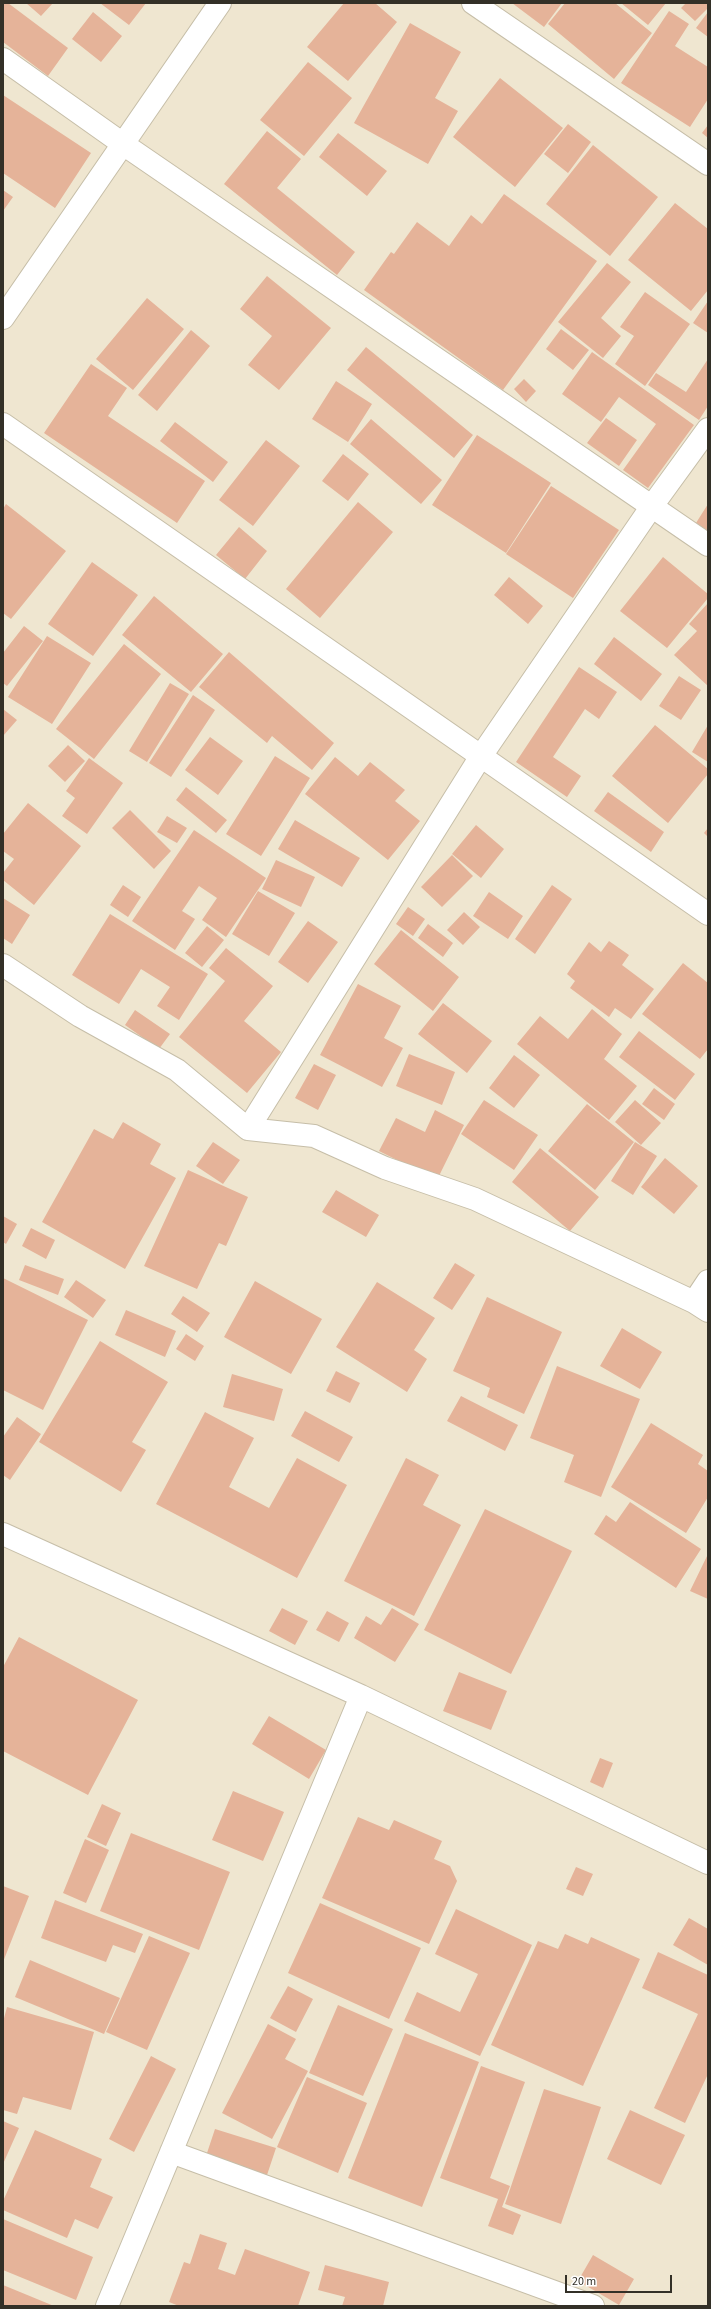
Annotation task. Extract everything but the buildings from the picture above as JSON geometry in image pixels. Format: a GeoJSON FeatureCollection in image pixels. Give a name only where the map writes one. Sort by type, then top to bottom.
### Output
{"type":"FeatureCollection","features":[{"type":"Feature","properties":{"kind":"street"},"geometry":{"type":"LineString","coordinates":[[3,318],[220,3]]}},
{"type":"Feature","properties":{"kind":"street"},"geometry":{"type":"LineString","coordinates":[[473,3],[708,164]]}},
{"type":"Feature","properties":{"kind":"street"},"geometry":{"type":"LineString","coordinates":[[3,59],[123,144],[708,545]]}},
{"type":"Feature","properties":{"kind":"street"},"geometry":{"type":"LineString","coordinates":[[3,424],[708,914]]}},
{"type":"Feature","properties":{"kind":"street"},"geometry":{"type":"LineString","coordinates":[[248,1129],[480,756],[652,506],[708,429]]}},
{"type":"Feature","properties":{"kind":"street"},"geometry":{"type":"LineString","coordinates":[[3,965],[80,1016],[177,1070],[248,1129],[314,1136],[385,1168],[475,1199],[701,1306],[708,1281]]}},
{"type":"Feature","properties":{"kind":"street"},"geometry":{"type":"LineString","coordinates":[[3,1534],[361,1696],[708,1863]]}},
{"type":"Feature","properties":{"kind":"street"},"geometry":{"type":"LineString","coordinates":[[107,2306],[361,1696]]}},
{"type":"Feature","properties":{"kind":"street"},"geometry":{"type":"LineString","coordinates":[[171,2152],[593,2306]]}}]}
